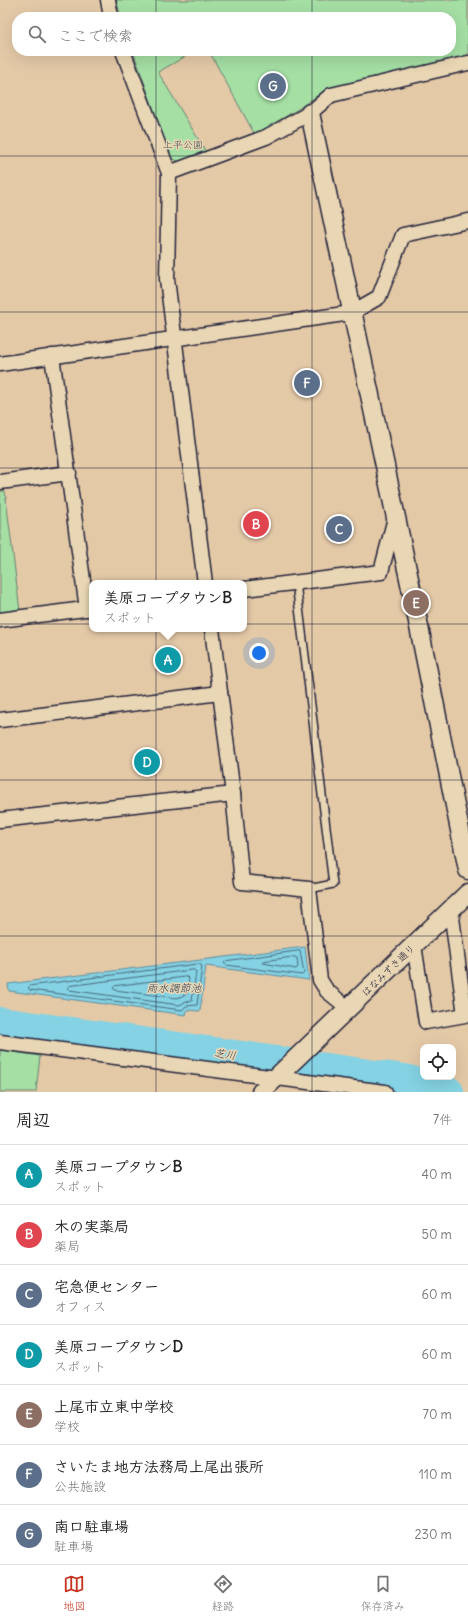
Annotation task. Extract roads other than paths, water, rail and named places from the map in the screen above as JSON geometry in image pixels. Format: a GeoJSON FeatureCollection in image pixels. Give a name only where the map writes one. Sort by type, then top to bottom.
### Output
{"type":"FeatureCollection","features":[{"type":"Feature","properties":{"kind":"street"},"geometry":{"type":"LineString","coordinates":[[108,0],[110,12]]}},
{"type":"Feature","properties":{"kind":"street"},"geometry":{"type":"LineString","coordinates":[[125,56],[169,173],[167,279],[173,339],[206,580]]}},
{"type":"Feature","properties":{"kind":"street"},"geometry":{"type":"LineString","coordinates":[[169,173],[266,137],[310,113],[331,95],[468,63]]}},
{"type":"Feature","properties":{"kind":"street"},"geometry":{"type":"LineString","coordinates":[[310,113],[468,870]]}},
{"type":"Feature","properties":{"kind":"street"},"geometry":{"type":"LineString","coordinates":[[0,364],[351,313],[379,297],[403,235],[468,221]]}},
{"type":"Feature","properties":{"kind":"street"},"geometry":{"type":"LineString","coordinates":[[52,356],[89,603]]}},
{"type":"Feature","properties":{"kind":"street"},"geometry":{"type":"LineString","coordinates":[[0,482],[69,473]]}},
{"type":"Feature","properties":{"kind":"street"},"geometry":{"type":"LineString","coordinates":[[247,589],[381,572],[395,517]]}},
{"type":"Feature","properties":{"kind":"street"},"geometry":{"type":"LineString","coordinates":[[0,620],[89,609]]}},
{"type":"Feature","properties":{"kind":"street"},"geometry":{"type":"LineString","coordinates":[[212,632],[233,794],[242,882],[309,889],[320,980],[327,991],[348,1008]]}},
{"type":"Feature","properties":{"kind":"street"},"geometry":{"type":"LineString","coordinates":[[0,720],[220,693]]}},
{"type":"Feature","properties":{"kind":"street"},"geometry":{"type":"LineString","coordinates":[[0,820],[233,794]]}},
{"type":"Feature","properties":{"kind":"street","name":"はなみずき通り"},"geometry":{"type":"LineString","coordinates":[[279,1075],[468,893]]}},
{"type":"Feature","properties":{"kind":"street"},"geometry":{"type":"LineString","coordinates":[[414,945],[426,1022],[465,1015],[451,910]]}},
{"type":"Feature","properties":{"kind":"street"},"geometry":{"type":"LineString","coordinates":[[0,1042],[279,1075],[335,1089],[385,1092]]}},
{"type":"Feature","properties":{"kind":"street"},"geometry":{"type":"LineString","coordinates":[[261,1092],[279,1075]]}},
{"type":"Feature","properties":{"kind":"lane"},"geometry":{"type":"LineString","coordinates":[[296,583],[333,884],[309,889]]}},
{"type":"Feature","properties":{"kind":"water","name":"雨水調節池"},"geometry":{"type":"Polygon","coordinates":[[[305,947],[309,980],[206,966],[200,1011],[187,1010],[186,1015],[9,991],[8,984],[305,947]]]}},
{"type":"Feature","properties":{"kind":"waterway","name":"芝川"},"geometry":{"type":"LineString","coordinates":[[0,1022],[405,1079],[449,1092]]}},
{"type":"Feature","properties":{"kind":"place","name":"南口駐車場"},"geometry":{"type":"Point","coordinates":[273,86]}},
{"type":"Feature","properties":{"kind":"place","name":"さいたま地方法務局上尾出張所"},"geometry":{"type":"Point","coordinates":[307,383]}},
{"type":"Feature","properties":{"kind":"place","name":"木の実薬局"},"geometry":{"type":"Point","coordinates":[256,524]}},
{"type":"Feature","properties":{"kind":"place","name":"宅急便センター"},"geometry":{"type":"Point","coordinates":[339,529]}},
{"type":"Feature","properties":{"kind":"place","name":"上尾市立東中学校"},"geometry":{"type":"Point","coordinates":[416,603]}},
{"type":"Feature","properties":{"kind":"place","name":"美原コープタウンB"},"geometry":{"type":"Point","coordinates":[168,660]}},
{"type":"Feature","properties":{"kind":"place","name":"美原コープタウンD"},"geometry":{"type":"Point","coordinates":[147,762]}},
{"type":"Feature","properties":{"kind":"park label","name":"上平公園"},"geometry":{"type":"Point","coordinates":[183,144]}}]}
